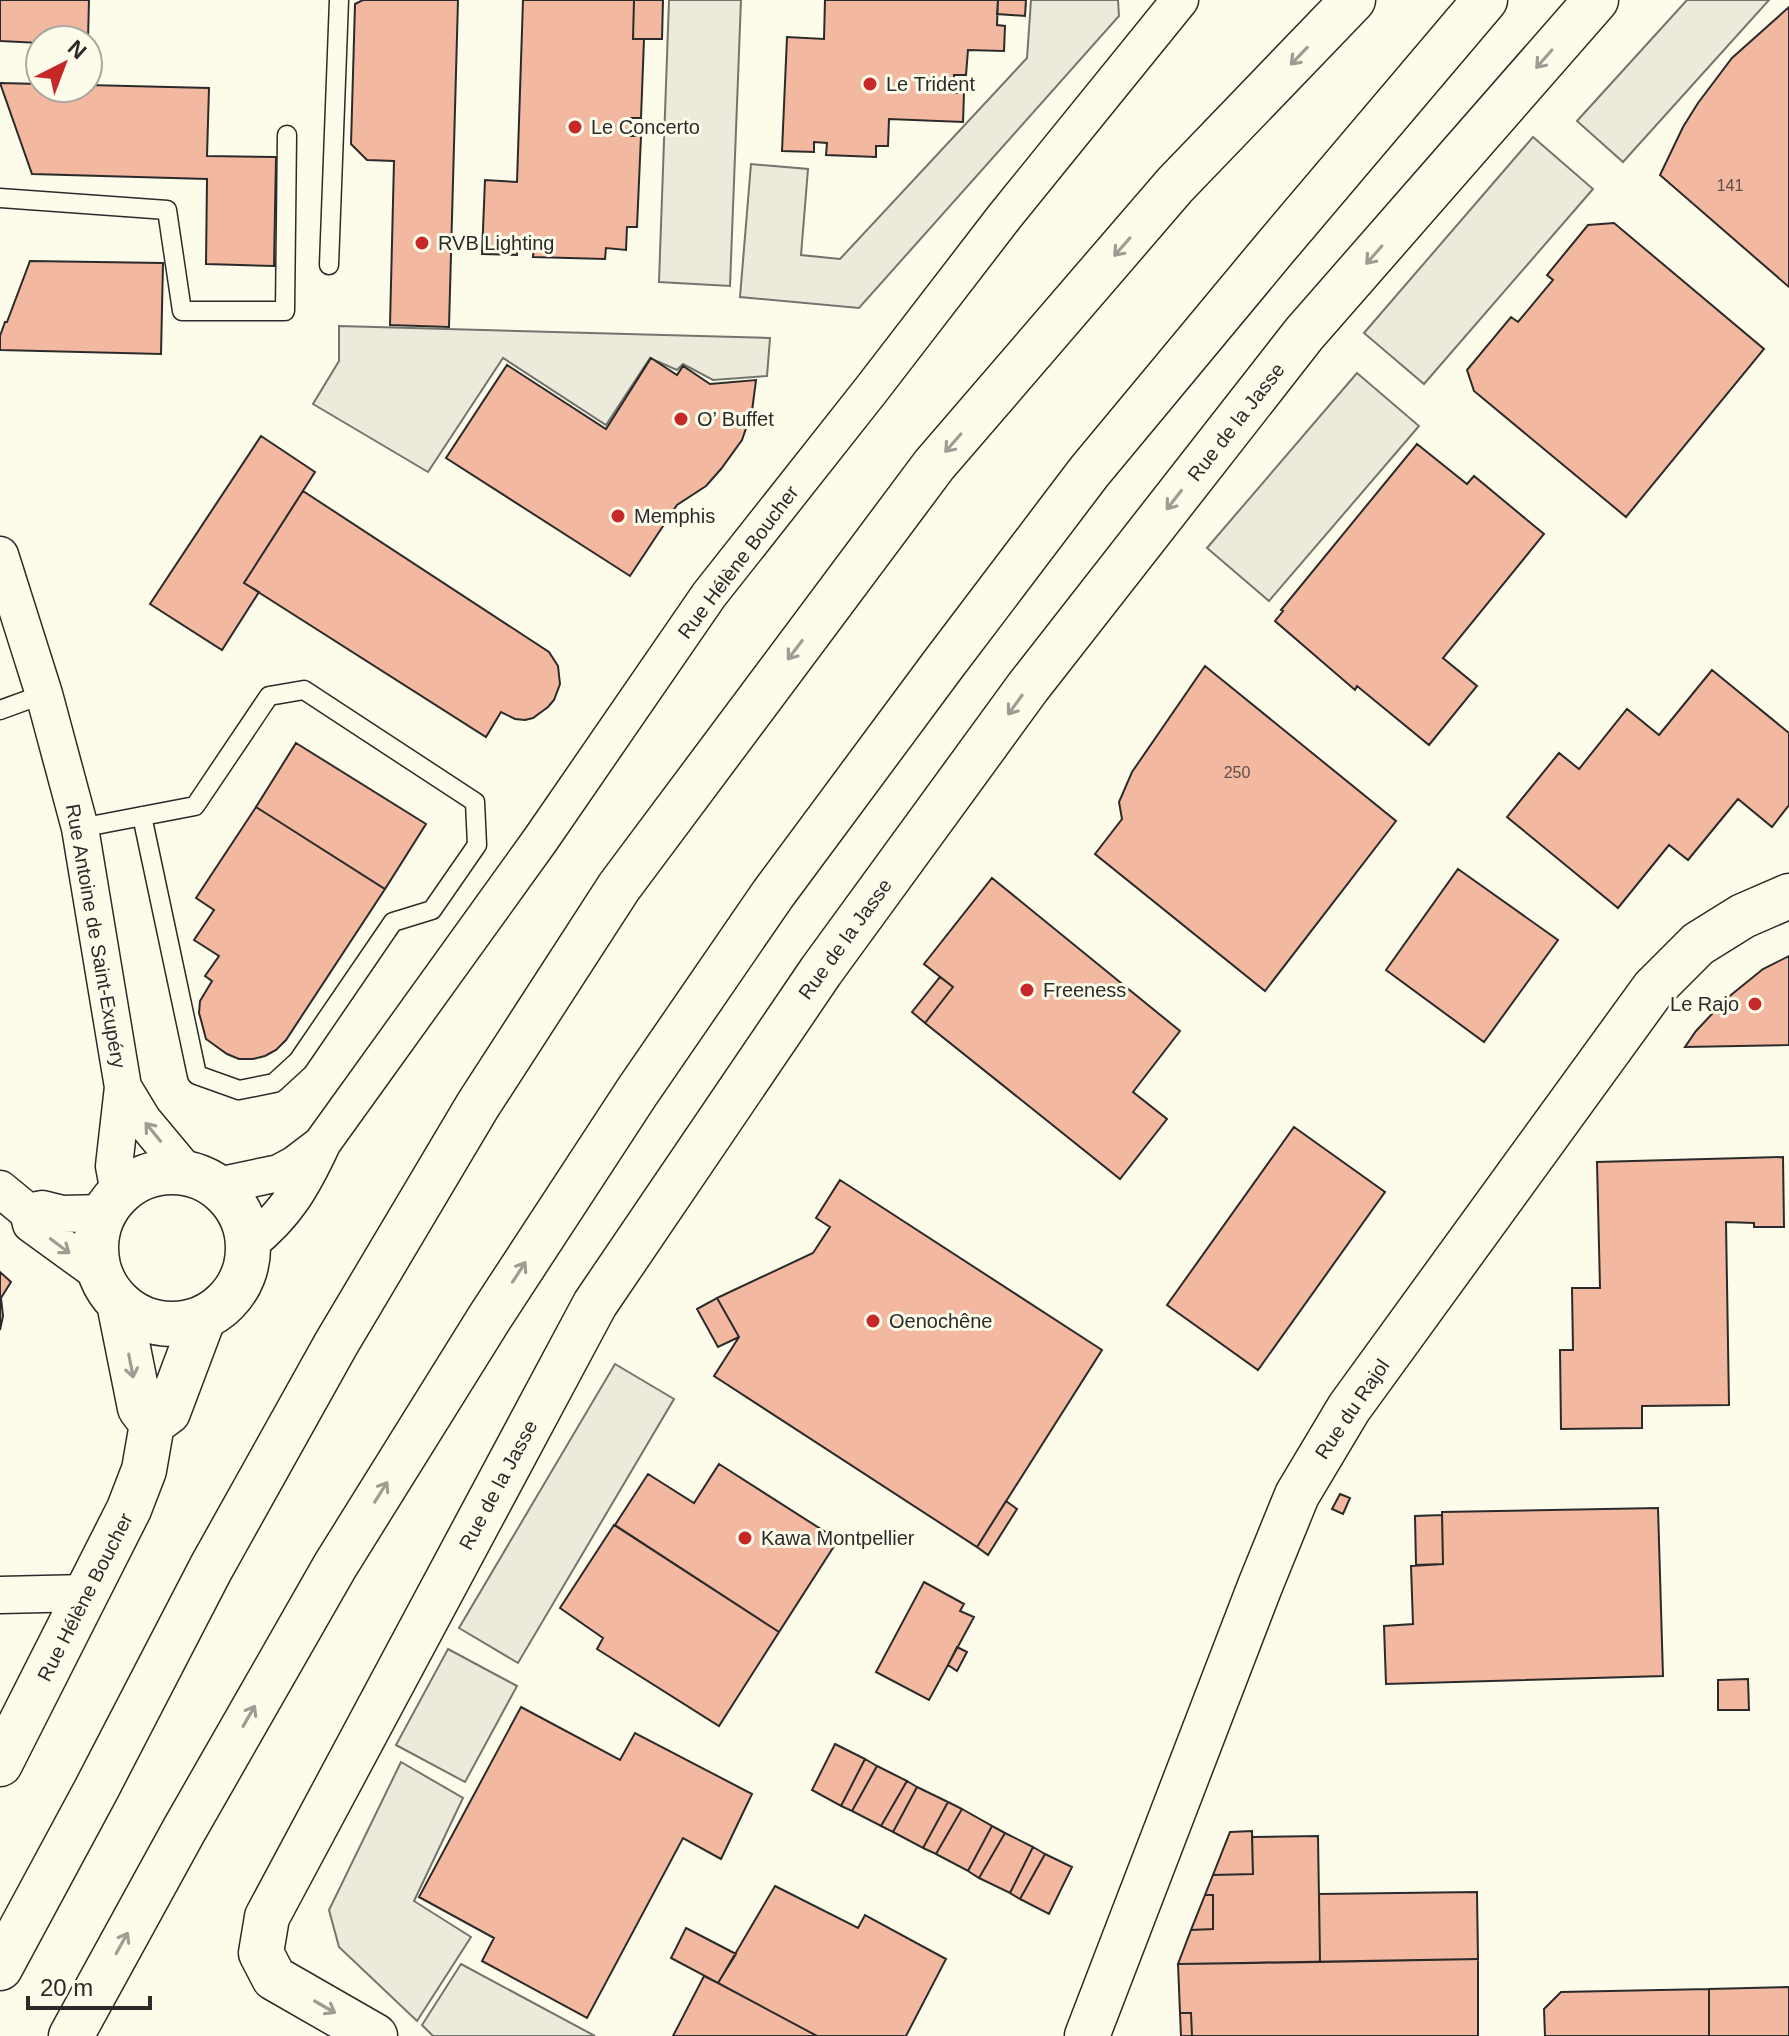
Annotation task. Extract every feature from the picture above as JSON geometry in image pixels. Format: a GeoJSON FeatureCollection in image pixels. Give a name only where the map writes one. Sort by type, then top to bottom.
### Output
{"type":"FeatureCollection","features":[{"type":"Feature","properties":{"kind":"main road"},"geometry":{"type":"LineString","coordinates":[[0,1968],[211,1568],[336,1344],[478,1105],[619,887],[934,465],[1175,185],[1353,0]]}},
{"type":"Feature","properties":{"kind":"main road"},"geometry":{"type":"LineString","coordinates":[[71,2036],[335,1566],[585,1171],[764,908],[1089,472],[1485,0]]}},
{"type":"Feature","properties":{"kind":"main road","name":"Rue de la Jasse"},"geometry":{"type":"LineString","coordinates":[[375,2036],[274,1978],[261,1953],[267,1917],[595,1304],[821,971],[1028,687],[1304,334],[1596,0]]}},
{"type":"Feature","properties":{"kind":"main road","name":"Rue du Rajol"},"geometry":{"type":"LineString","coordinates":[[1087,2036],[1260,1586],[1297,1495],[1321,1452],[1349,1408],[1654,988],[1698,944],[1743,916],[1789,896]]}},
{"type":"Feature","properties":{"kind":"main road"},"geometry":{"type":"LineString","coordinates":[[109,1288],[137,1316],[158,1324],[181,1325],[203,1319],[222,1306],[238,1288],[246,1267],[249,1244],[244,1222],[233,1203],[202,1180],[164,1173],[140,1179],[112,1203],[97,1233],[96,1254],[109,1288],[140,1408],[152,1424]]}},
{"type":"Feature","properties":{"kind":"main road","name":"Rue Hélène Boucher"},"geometry":{"type":"LineString","coordinates":[[0,1764],[129,1509],[144,1470],[152,1424],[168,1412],[203,1319]]}},
{"type":"Feature","properties":{"kind":"street","name":"Rue Hélène Boucher"},"geometry":{"type":"LineString","coordinates":[[249,1244],[271,1227],[288,1205],[323,1142],[541,839],[709,595],[1014,204],[1180,0]]}},
{"type":"Feature","properties":{"kind":"street","name":"Rue Antoine de Saint-Exupéry"},"geometry":{"type":"LineString","coordinates":[[0,555],[44,694],[80,828],[123,1087],[112,1203]]}},
{"type":"Feature","properties":{"kind":"street","name":"Rue Antoine de Saint-Exupéry"},"geometry":{"type":"LineString","coordinates":[[123,1087],[143,1120],[202,1180]]}},
{"type":"Feature","properties":{"kind":"street","name":"Rue Hélène Boucher"},"geometry":{"type":"LineString","coordinates":[[202,1180],[279,1173],[323,1142]]}},
{"type":"Feature","properties":{"kind":"street"},"geometry":{"type":"LineString","coordinates":[[0,1189],[28,1212],[31,1224],[109,1288]]}},
{"type":"Feature","properties":{"kind":"street"},"geometry":{"type":"LineString","coordinates":[[28,1212],[42,1209],[62,1214],[112,1203]]}},
{"type":"Feature","properties":{"kind":"street"},"geometry":{"type":"LineString","coordinates":[[0,1595],[87,1593]]}},
{"type":"Feature","properties":{"kind":"lane"},"geometry":{"type":"LineString","coordinates":[[329,265],[339,0]]}},
{"type":"Feature","properties":{"kind":"lane"},"geometry":{"type":"LineString","coordinates":[[0,198],[167,210],[182,311],[285,311],[287,135]]}},
{"type":"Feature","properties":{"kind":"lane"},"geometry":{"type":"LineString","coordinates":[[80,828],[142,816],[195,806],[269,696],[304,690],[475,802],[477,845],[432,910],[393,922],[298,1061],[274,1083],[239,1090],[197,1075],[142,816]]}},
{"type":"Feature","properties":{"kind":"lane"},"geometry":{"type":"LineString","coordinates":[[0,710],[44,694]]}},
{"type":"Feature","properties":{"kind":"shaded area"},"geometry":{"type":"Polygon","coordinates":[[[669,0],[741,0],[730,286],[659,282],[669,0]]]}},
{"type":"Feature","properties":{"kind":"shaded area"},"geometry":{"type":"Polygon","coordinates":[[[1031,0],[1118,0],[1119,16],[859,308],[740,297],[751,164],[808,169],[801,255],[840,259],[1027,58],[1031,0]]]}},
{"type":"Feature","properties":{"kind":"shaded area"},"geometry":{"type":"Polygon","coordinates":[[[1687,0],[1769,0],[1623,162],[1577,121],[1687,0]]]}},
{"type":"Feature","properties":{"kind":"shaded area"},"geometry":{"type":"Polygon","coordinates":[[[1533,137],[1593,189],[1424,384],[1364,333],[1533,137]]]}},
{"type":"Feature","properties":{"kind":"shaded area"},"geometry":{"type":"Polygon","coordinates":[[[339,326],[770,338],[767,376],[713,380],[683,364],[677,370],[650,358],[606,425],[503,358],[428,472],[313,404],[339,361],[339,326]]]}},
{"type":"Feature","properties":{"kind":"shaded area"},"geometry":{"type":"Polygon","coordinates":[[[1357,373],[1419,426],[1269,601],[1207,548],[1357,373]]]}},
{"type":"Feature","properties":{"kind":"shaded area"},"geometry":{"type":"Polygon","coordinates":[[[615,1364],[674,1399],[518,1663],[459,1628],[615,1364]]]}},
{"type":"Feature","properties":{"kind":"shaded area"},"geometry":{"type":"Polygon","coordinates":[[[448,1649],[517,1686],[465,1782],[396,1745],[448,1649]]]}},
{"type":"Feature","properties":{"kind":"shaded area"},"geometry":{"type":"Polygon","coordinates":[[[401,1762],[463,1798],[414,1901],[471,1937],[417,2021],[339,1947],[329,1910],[401,1762]]]}},
{"type":"Feature","properties":{"kind":"shaded area"},"geometry":{"type":"Polygon","coordinates":[[[461,1964],[595,2036],[433,2036],[422,2025],[461,1964]]]}},
{"type":"Feature","properties":{"kind":"building"},"geometry":{"type":"Polygon","coordinates":[[[0,0],[89,0],[88,24],[24,24],[24,42],[0,41],[0,0]]]}},
{"type":"Feature","properties":{"kind":"building","name":"RVB Lighting"},"geometry":{"type":"Polygon","coordinates":[[[363,0],[458,0],[449,327],[390,325],[394,161],[367,160],[351,144],[355,4],[363,0]]]}},
{"type":"Feature","properties":{"kind":"building","name":"Le Concerto"},"geometry":{"type":"Polygon","coordinates":[[[523,0],[634,0],[633,39],[644,39],[641,118],[631,118],[630,136],[641,136],[637,227],[627,227],[626,250],[606,248],[605,259],[533,257],[534,246],[518,245],[517,255],[482,254],[485,180],[517,182],[523,0]]]}},
{"type":"Feature","properties":{"kind":"building"},"geometry":{"type":"Polygon","coordinates":[[[634,0],[663,0],[662,39],[633,39],[634,0]]]}},
{"type":"Feature","properties":{"kind":"building","name":"Le Trident"},"geometry":{"type":"Polygon","coordinates":[[[825,0],[998,0],[997,25],[1005,26],[1004,51],[968,50],[966,75],[954,75],[954,93],[964,93],[963,122],[889,119],[888,146],[876,146],[876,157],[826,155],[827,143],[814,142],[814,152],[782,151],[787,37],[824,39],[825,0]]]}},
{"type":"Feature","properties":{"kind":"building"},"geometry":{"type":"Polygon","coordinates":[[[998,0],[1026,0],[1025,16],[997,14],[998,0]]]}},
{"type":"Feature","properties":{"kind":"building"},"geometry":{"type":"Polygon","coordinates":[[[1789,7],[1789,287],[1660,175],[1683,127],[1732,58],[1789,7]]]}},
{"type":"Feature","properties":{"kind":"building"},"geometry":{"type":"Polygon","coordinates":[[[0,83],[24,84],[24,104],[104,104],[104,85],[209,88],[207,156],[276,157],[274,266],[206,264],[207,179],[32,174],[0,83]]]}},
{"type":"Feature","properties":{"kind":"building"},"geometry":{"type":"Polygon","coordinates":[[[1614,223],[1764,349],[1626,517],[1474,391],[1467,370],[1511,317],[1518,322],[1553,280],[1547,275],[1588,225],[1614,223]]]}},
{"type":"Feature","properties":{"kind":"building"},"geometry":{"type":"Polygon","coordinates":[[[30,261],[163,263],[161,354],[0,350],[0,336],[30,261]]]}},
{"type":"Feature","properties":{"kind":"building"},"geometry":{"type":"Polygon","coordinates":[[[651,358],[677,375],[683,366],[710,384],[756,380],[752,411],[742,440],[706,486],[677,505],[630,576],[446,458],[507,365],[606,429],[651,358]]]}},
{"type":"Feature","properties":{"kind":"building"},"geometry":{"type":"Polygon","coordinates":[[[261,436],[315,472],[244,583],[259,592],[222,650],[150,604],[261,436]]]}},
{"type":"Feature","properties":{"kind":"building"},"geometry":{"type":"Polygon","coordinates":[[[1417,444],[1467,484],[1474,476],[1544,534],[1443,658],[1477,686],[1429,745],[1357,686],[1355,690],[1275,621],[1417,444]]]}},
{"type":"Feature","properties":{"kind":"building"},"geometry":{"type":"Polygon","coordinates":[[[303,491],[549,652],[558,666],[560,684],[554,700],[533,718],[525,720],[501,712],[486,737],[244,583],[303,491]]]}},
{"type":"Feature","properties":{"kind":"building"},"geometry":{"type":"Polygon","coordinates":[[[1205,666],[1396,821],[1265,991],[1095,854],[1122,819],[1119,802],[1132,772],[1205,666]]]}},
{"type":"Feature","properties":{"kind":"building"},"geometry":{"type":"Polygon","coordinates":[[[1712,670],[1789,733],[1789,805],[1772,827],[1738,799],[1688,860],[1669,845],[1618,908],[1507,817],[1559,753],[1579,769],[1627,709],[1659,735],[1712,670]]]}},
{"type":"Feature","properties":{"kind":"building"},"geometry":{"type":"Polygon","coordinates":[[[296,743],[426,824],[385,889],[256,807],[296,743]]]}},
{"type":"Feature","properties":{"kind":"building"},"geometry":{"type":"Polygon","coordinates":[[[256,807],[385,889],[286,1040],[265,1056],[239,1059],[206,1039],[199,1013],[200,1001],[212,981],[205,976],[219,956],[194,940],[214,910],[196,898],[256,807]]]}},
{"type":"Feature","properties":{"kind":"building"},"geometry":{"type":"Polygon","coordinates":[[[1458,869],[1558,940],[1484,1042],[1386,970],[1458,869]]]}},
{"type":"Feature","properties":{"kind":"building"},"geometry":{"type":"Polygon","coordinates":[[[992,878],[1180,1031],[1133,1092],[1167,1119],[1120,1179],[925,1023],[953,987],[924,964],[992,878]]]}},
{"type":"Feature","properties":{"kind":"building","name":"Le Rajo"},"geometry":{"type":"Polygon","coordinates":[[[1789,956],[1789,1045],[1685,1047],[1726,999],[1763,969],[1789,956]]]}},
{"type":"Feature","properties":{"kind":"building"},"geometry":{"type":"Polygon","coordinates":[[[940,977],[953,987],[925,1023],[912,1012],[940,977]]]}},
{"type":"Feature","properties":{"kind":"building"},"geometry":{"type":"Polygon","coordinates":[[[1294,1127],[1385,1192],[1258,1370],[1167,1305],[1294,1127]]]}},
{"type":"Feature","properties":{"kind":"building"},"geometry":{"type":"Polygon","coordinates":[[[1783,1157],[1784,1227],[1754,1227],[1754,1223],[1726,1222],[1729,1405],[1642,1406],[1642,1428],[1561,1429],[1560,1350],[1573,1350],[1572,1288],[1600,1288],[1597,1162],[1783,1157]]]}},
{"type":"Feature","properties":{"kind":"building"},"geometry":{"type":"Polygon","coordinates":[[[840,1180],[1102,1350],[977,1547],[714,1376],[739,1337],[717,1298],[813,1253],[830,1227],[816,1218],[840,1180]]]}},
{"type":"Feature","properties":{"kind":"building"},"geometry":{"type":"Polygon","coordinates":[[[0,1272],[11,1282],[1,1298],[3,1316],[0,1330],[0,1272]]]}},
{"type":"Feature","properties":{"kind":"building"},"geometry":{"type":"Polygon","coordinates":[[[717,1298],[739,1337],[718,1347],[697,1309],[717,1298]]]}},
{"type":"Feature","properties":{"kind":"building"},"geometry":{"type":"Polygon","coordinates":[[[719,1464],[838,1540],[779,1632],[615,1525],[648,1474],[694,1503],[719,1464]]]}},
{"type":"Feature","properties":{"kind":"building"},"geometry":{"type":"Polygon","coordinates":[[[1340,1494],[1350,1498],[1343,1514],[1332,1509],[1340,1494]]]}},
{"type":"Feature","properties":{"kind":"building"},"geometry":{"type":"Polygon","coordinates":[[[1006,1501],[1017,1509],[988,1555],[977,1547],[1006,1501]]]}},
{"type":"Feature","properties":{"kind":"building"},"geometry":{"type":"Polygon","coordinates":[[[1658,1508],[1663,1676],[1386,1684],[1384,1626],[1413,1624],[1411,1566],[1443,1564],[1442,1512],[1658,1508]]]}},
{"type":"Feature","properties":{"kind":"building"},"geometry":{"type":"Polygon","coordinates":[[[1442,1515],[1443,1564],[1416,1565],[1415,1516],[1442,1515]]]}},
{"type":"Feature","properties":{"kind":"building"},"geometry":{"type":"Polygon","coordinates":[[[614,1525],[779,1632],[719,1726],[597,1649],[603,1638],[560,1608],[614,1525]]]}},
{"type":"Feature","properties":{"kind":"building"},"geometry":{"type":"Polygon","coordinates":[[[924,1582],[964,1604],[960,1611],[974,1617],[929,1700],[876,1672],[924,1582]]]}},
{"type":"Feature","properties":{"kind":"building"},"geometry":{"type":"Polygon","coordinates":[[[957,1647],[967,1652],[957,1671],[948,1665],[957,1647]]]}},
{"type":"Feature","properties":{"kind":"building"},"geometry":{"type":"Polygon","coordinates":[[[1748,1679],[1749,1710],[1718,1710],[1718,1680],[1748,1679]]]}},
{"type":"Feature","properties":{"kind":"building"},"geometry":{"type":"Polygon","coordinates":[[[521,1707],[620,1760],[635,1733],[752,1794],[721,1859],[683,1838],[587,2018],[482,1961],[494,1938],[419,1897],[521,1707]]]}},
{"type":"Feature","properties":{"kind":"building"},"geometry":{"type":"Polygon","coordinates":[[[835,1744],[865,1759],[841,1806],[812,1790],[835,1744]]]}},
{"type":"Feature","properties":{"kind":"building"},"geometry":{"type":"Polygon","coordinates":[[[865,1759],[877,1766],[852,1811],[841,1806],[865,1759]]]}},
{"type":"Feature","properties":{"kind":"building"},"geometry":{"type":"Polygon","coordinates":[[[877,1766],[907,1781],[881,1826],[852,1811],[877,1766]]]}},
{"type":"Feature","properties":{"kind":"building"},"geometry":{"type":"Polygon","coordinates":[[[907,1781],[917,1787],[893,1832],[881,1826],[907,1781]]]}},
{"type":"Feature","properties":{"kind":"building"},"geometry":{"type":"Polygon","coordinates":[[[917,1787],[948,1802],[923,1848],[893,1832],[917,1787]]]}},
{"type":"Feature","properties":{"kind":"building"},"geometry":{"type":"Polygon","coordinates":[[[948,1802],[962,1809],[936,1854],[923,1848],[948,1802]]]}},
{"type":"Feature","properties":{"kind":"building"},"geometry":{"type":"Polygon","coordinates":[[[962,1809],[992,1826],[968,1871],[936,1854],[962,1809]]]}},
{"type":"Feature","properties":{"kind":"building"},"geometry":{"type":"Polygon","coordinates":[[[992,1826],[1005,1833],[979,1878],[968,1871],[992,1826]]]}},
{"type":"Feature","properties":{"kind":"building"},"geometry":{"type":"Polygon","coordinates":[[[1252,1831],[1253,1874],[1213,1875],[1230,1832],[1252,1831]]]}},
{"type":"Feature","properties":{"kind":"building"},"geometry":{"type":"Polygon","coordinates":[[[1005,1833],[1033,1847],[1010,1893],[979,1878],[1005,1833]]]}},
{"type":"Feature","properties":{"kind":"building"},"geometry":{"type":"Polygon","coordinates":[[[1318,1836],[1320,1962],[1178,1964],[1191,1930],[1213,1929],[1213,1895],[1205,1895],[1213,1875],[1253,1874],[1252,1837],[1318,1836]]]}},
{"type":"Feature","properties":{"kind":"building"},"geometry":{"type":"Polygon","coordinates":[[[1033,1847],[1045,1854],[1020,1899],[1010,1893],[1033,1847]]]}},
{"type":"Feature","properties":{"kind":"building"},"geometry":{"type":"Polygon","coordinates":[[[1045,1854],[1072,1867],[1049,1914],[1020,1899],[1045,1854]]]}},
{"type":"Feature","properties":{"kind":"building"},"geometry":{"type":"Polygon","coordinates":[[[775,1886],[858,1928],[865,1915],[946,1959],[906,2036],[817,2036],[718,1983],[775,1886]]]}},
{"type":"Feature","properties":{"kind":"building"},"geometry":{"type":"Polygon","coordinates":[[[1477,1892],[1478,1959],[1320,1962],[1319,1894],[1477,1892]]]}},
{"type":"Feature","properties":{"kind":"building"},"geometry":{"type":"Polygon","coordinates":[[[1205,1895],[1213,1895],[1213,1929],[1191,1930],[1205,1895]]]}},
{"type":"Feature","properties":{"kind":"building"},"geometry":{"type":"Polygon","coordinates":[[[686,1928],[736,1954],[718,1983],[671,1958],[686,1928]]]}},
{"type":"Feature","properties":{"kind":"building"},"geometry":{"type":"Polygon","coordinates":[[[1478,1959],[1478,2036],[1192,2036],[1191,2013],[1180,2013],[1178,1964],[1478,1959]]]}},
{"type":"Feature","properties":{"kind":"building"},"geometry":{"type":"Polygon","coordinates":[[[704,1976],[718,1983],[817,2036],[673,2036],[704,1976]]]}},
{"type":"Feature","properties":{"kind":"building"},"geometry":{"type":"Polygon","coordinates":[[[1789,1987],[1789,2036],[1709,2036],[1709,1989],[1789,1987]]]}},
{"type":"Feature","properties":{"kind":"building"},"geometry":{"type":"Polygon","coordinates":[[[1709,1989],[1709,2036],[1545,2036],[1544,2009],[1561,1992],[1709,1989]]]}},
{"type":"Feature","properties":{"kind":"building"},"geometry":{"type":"Polygon","coordinates":[[[1180,2013],[1191,2013],[1192,2036],[1181,2036],[1180,2013]]]}},
{"type":"Feature","properties":{"kind":"place","name":"Le Trident"},"geometry":{"type":"Point","coordinates":[870,84]}},
{"type":"Feature","properties":{"kind":"place","name":"Le Concerto"},"geometry":{"type":"Point","coordinates":[575,127]}},
{"type":"Feature","properties":{"kind":"place","name":"RVB Lighting"},"geometry":{"type":"Point","coordinates":[422,243]}},
{"type":"Feature","properties":{"kind":"place","name":"O’ Buffet"},"geometry":{"type":"Point","coordinates":[681,419]}},
{"type":"Feature","properties":{"kind":"place","name":"Memphis"},"geometry":{"type":"Point","coordinates":[618,516]}},
{"type":"Feature","properties":{"kind":"place","name":"Freeness"},"geometry":{"type":"Point","coordinates":[1027,990]}},
{"type":"Feature","properties":{"kind":"place","name":"Le Rajo"},"geometry":{"type":"Point","coordinates":[1755,1004]}},
{"type":"Feature","properties":{"kind":"place","name":"Oenochêne"},"geometry":{"type":"Point","coordinates":[873,1321]}},
{"type":"Feature","properties":{"kind":"place","name":"Kawa Montpellier"},"geometry":{"type":"Point","coordinates":[745,1538]}}]}
